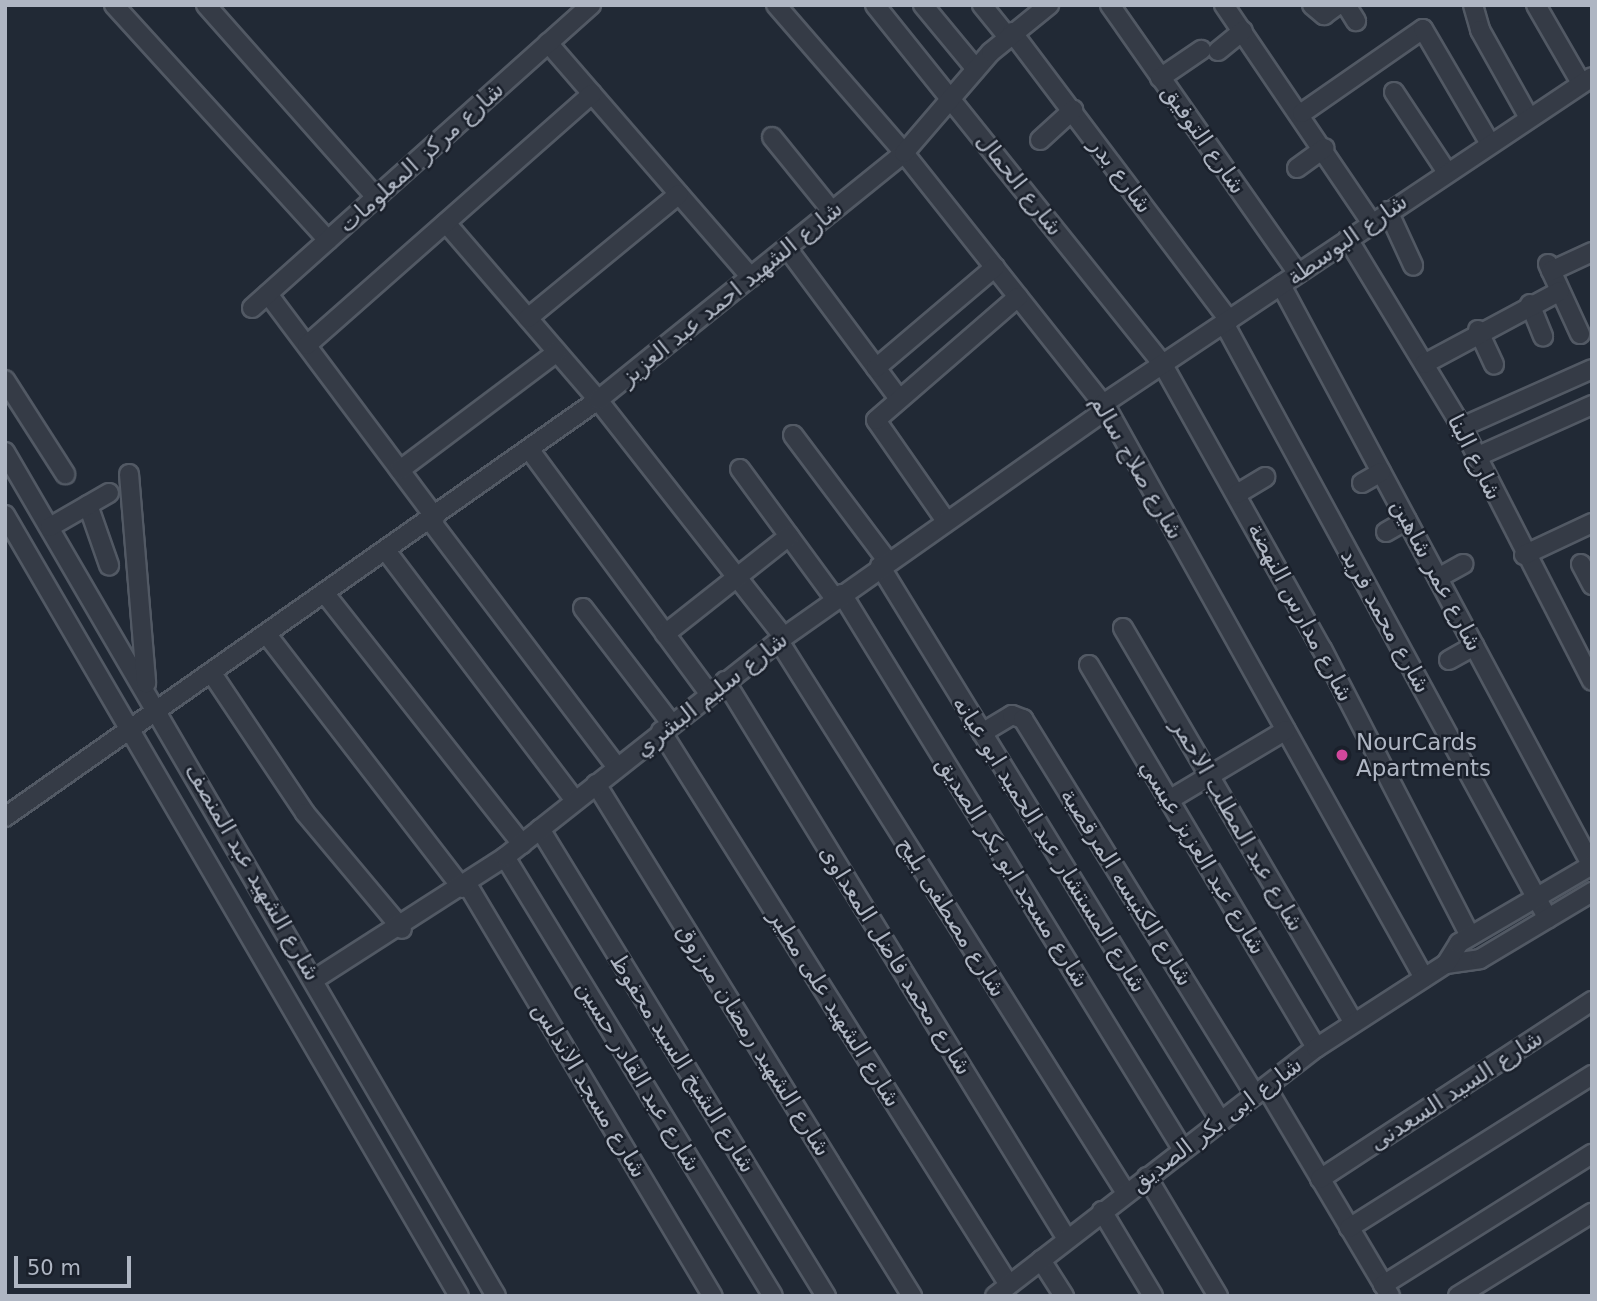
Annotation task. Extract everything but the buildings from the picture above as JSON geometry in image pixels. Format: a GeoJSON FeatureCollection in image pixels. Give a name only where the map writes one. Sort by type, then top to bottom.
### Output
{"type":"FeatureCollection","features":[{"type":"Feature","properties":{"kind":"street"},"geometry":{"type":"LineString","coordinates":[[114,5],[328,240]]}},
{"type":"Feature","properties":{"kind":"street"},"geometry":{"type":"LineString","coordinates":[[206,5],[376,197]]}},
{"type":"Feature","properties":{"kind":"street","name":"شارع مركز المعلومات"},"geometry":{"type":"LineString","coordinates":[[252,308],[591,5]]}},
{"type":"Feature","properties":{"kind":"street","name":"شارع صلاح سالم"},"geometry":{"type":"LineString","coordinates":[[776,5],[904,153],[1105,407],[1424,978]]}},
{"type":"Feature","properties":{"kind":"street","name":"شارع الحمال"},"geometry":{"type":"LineString","coordinates":[[875,5],[1163,365]]}},
{"type":"Feature","properties":{"kind":"street"},"geometry":{"type":"LineString","coordinates":[[923,5],[976,69]]}},
{"type":"Feature","properties":{"kind":"street","name":"شارع بدر"},"geometry":{"type":"LineString","coordinates":[[982,5],[1073,110],[1227,321]]}},
{"type":"Feature","properties":{"kind":"street","name":"شارع الشهيد احمد عبد العزيز"},"geometry":{"type":"LineString","coordinates":[[5,817],[213,675],[598,400],[904,153],[1009,34],[1049,5]]}},
{"type":"Feature","properties":{"kind":"street","name":"شارع التوفيق"},"geometry":{"type":"LineString","coordinates":[[1110,5],[1298,273]]}},
{"type":"Feature","properties":{"kind":"street"},"geometry":{"type":"LineString","coordinates":[[1224,5],[1302,113],[1371,222]]}},
{"type":"Feature","properties":{"kind":"street"},"geometry":{"type":"LineString","coordinates":[[1312,5],[1324,15],[1338,5]]}},
{"type":"Feature","properties":{"kind":"street"},"geometry":{"type":"LineString","coordinates":[[1346,5],[1356,21]]}},
{"type":"Feature","properties":{"kind":"street"},"geometry":{"type":"LineString","coordinates":[[1536,5],[1587,80]]}},
{"type":"Feature","properties":{"kind":"street"},"geometry":{"type":"LineString","coordinates":[[1476,7],[1480,30],[1528,116]]}},
{"type":"Feature","properties":{"kind":"street"},"geometry":{"type":"LineString","coordinates":[[1302,113],[1423,29],[1489,142]]}},
{"type":"Feature","properties":{"kind":"street"},"geometry":{"type":"LineString","coordinates":[[1160,78],[1243,31]]}},
{"type":"Feature","properties":{"kind":"street"},"geometry":{"type":"LineString","coordinates":[[548,43],[751,276]]}},
{"type":"Feature","properties":{"kind":"street","name":"شارع البوسطة"},"geometry":{"type":"LineString","coordinates":[[1105,407],[1446,171],[1587,80]]}},
{"type":"Feature","properties":{"kind":"street"},"geometry":{"type":"LineString","coordinates":[[1394,92],[1446,171]]}},
{"type":"Feature","properties":{"kind":"street"},"geometry":{"type":"LineString","coordinates":[[307,345],[592,94]]}},
{"type":"Feature","properties":{"kind":"street"},"geometry":{"type":"LineString","coordinates":[[1040,140],[1073,110]]}},
{"type":"Feature","properties":{"kind":"street"},"geometry":{"type":"LineString","coordinates":[[772,137],[832,211]]}},
{"type":"Feature","properties":{"kind":"street"},"geometry":{"type":"LineString","coordinates":[[1297,168],[1325,148]]}},
{"type":"Feature","properties":{"kind":"street"},"geometry":{"type":"LineString","coordinates":[[528,318],[679,194]]}},
{"type":"Feature","properties":{"kind":"street"},"geometry":{"type":"LineString","coordinates":[[1388,211],[1413,265]]}},
{"type":"Feature","properties":{"kind":"street","name":"شارع مصطفى بليح"},"geometry":{"type":"LineString","coordinates":[[446,223],[598,400],[738,576],[781,639],[1126,1193]]}},
{"type":"Feature","properties":{"kind":"street","name":"شارع البنا"},"geometry":{"type":"LineString","coordinates":[[1348,239],[1462,427],[1524,555],[1592,681]]}},
{"type":"Feature","properties":{"kind":"street"},"geometry":{"type":"LineString","coordinates":[[787,248],[899,399]]}},
{"type":"Feature","properties":{"kind":"street"},"geometry":{"type":"LineString","coordinates":[[1580,334],[1550,268],[1592,252]]}},
{"type":"Feature","properties":{"kind":"street"},"geometry":{"type":"LineString","coordinates":[[876,368],[995,267]]}},
{"type":"Feature","properties":{"kind":"street","name":"شارع عمر شاهين"},"geometry":{"type":"LineString","coordinates":[[1281,285],[1592,865]]}},
{"type":"Feature","properties":{"kind":"street"},"geometry":{"type":"LineString","coordinates":[[1424,363],[1478,330],[1560,291]]}},
{"type":"Feature","properties":{"kind":"street"},"geometry":{"type":"LineString","coordinates":[[268,294],[617,767]]}},
{"type":"Feature","properties":{"kind":"street"},"geometry":{"type":"LineString","coordinates":[[944,518],[878,428],[877,417],[1018,297]]}},
{"type":"Feature","properties":{"kind":"street"},"geometry":{"type":"LineString","coordinates":[[1530,304],[1543,336]]}},
{"type":"Feature","properties":{"kind":"street","name":"شارع محمد فريد"},"geometry":{"type":"LineString","coordinates":[[1227,321],[1548,919]]}},
{"type":"Feature","properties":{"kind":"street"},"geometry":{"type":"LineString","coordinates":[[1478,330],[1494,364]]}},
{"type":"Feature","properties":{"kind":"street"},"geometry":{"type":"LineString","coordinates":[[400,470],[557,352]]}},
{"type":"Feature","properties":{"kind":"street","name":"شارع مدارس النهضة"},"geometry":{"type":"LineString","coordinates":[[1163,365],[1237,495],[1470,936]]}},
{"type":"Feature","properties":{"kind":"street"},"geometry":{"type":"LineString","coordinates":[[1462,427],[1592,369]]}},
{"type":"Feature","properties":{"kind":"street"},"geometry":{"type":"LineString","coordinates":[[5,380],[65,474]]}},
{"type":"Feature","properties":{"kind":"street"},"geometry":{"type":"LineString","coordinates":[[1476,457],[1592,405]]}},
{"type":"Feature","properties":{"kind":"street","name":"شارع سليم البشري"},"geometry":{"type":"LineString","coordinates":[[315,979],[402,929],[505,857],[724,681],[944,518],[1105,407]]}},
{"type":"Feature","properties":{"kind":"street","name":"شارع المستشار عبد الحميد ابو عيانه"},"geometry":{"type":"LineString","coordinates":[[793,435],[883,563],[982,733],[1221,1122]]}},
{"type":"Feature","properties":{"kind":"street"},"geometry":{"type":"LineString","coordinates":[[529,449],[709,693]]}},
{"type":"Feature","properties":{"kind":"street","name":"شارع الشهيد عبد المنصف"},"geometry":{"type":"LineString","coordinates":[[5,452],[160,712],[496,1296]]}},
{"type":"Feature","properties":{"kind":"street","name":"شارع مسجد ابو بكر الصديق"},"geometry":{"type":"LineString","coordinates":[[740,469],[789,536],[839,596],[1184,1150]]}},
{"type":"Feature","properties":{"kind":"street"},"geometry":{"type":"LineString","coordinates":[[1362,483],[1381,472]]}},
{"type":"Feature","properties":{"kind":"street"},"geometry":{"type":"LineString","coordinates":[[129,474],[147,690]]}},
{"type":"Feature","properties":{"kind":"street"},"geometry":{"type":"LineString","coordinates":[[1237,495],[1265,477]]}},
{"type":"Feature","properties":{"kind":"street"},"geometry":{"type":"LineString","coordinates":[[50,527],[109,493]]}},
{"type":"Feature","properties":{"kind":"street"},"geometry":{"type":"LineString","coordinates":[[88,505],[109,565]]}},
{"type":"Feature","properties":{"kind":"street","name":"شارع الشهيد عبد المنصف"},"geometry":{"type":"LineString","coordinates":[[5,514],[460,1296]]}},
{"type":"Feature","properties":{"kind":"street"},"geometry":{"type":"LineString","coordinates":[[1386,532],[1407,520]]}},
{"type":"Feature","properties":{"kind":"street"},"geometry":{"type":"LineString","coordinates":[[1524,555],[1592,523]]}},
{"type":"Feature","properties":{"kind":"street"},"geometry":{"type":"LineString","coordinates":[[665,634],[789,536]]}},
{"type":"Feature","properties":{"kind":"street"},"geometry":{"type":"LineString","coordinates":[[387,552],[575,801]]}},
{"type":"Feature","properties":{"kind":"street"},"geometry":{"type":"LineString","coordinates":[[1438,578],[1463,564]]}},
{"type":"Feature","properties":{"kind":"street"},"geometry":{"type":"LineString","coordinates":[[1581,564],[1592,585]]}},
{"type":"Feature","properties":{"kind":"street"},"geometry":{"type":"LineString","coordinates":[[326,595],[522,844]]}},
{"type":"Feature","properties":{"kind":"street","name":"شارع الشهيد على مطير"},"geometry":{"type":"LineString","coordinates":[[583,608],[666,727],[1002,1290]]}},
{"type":"Feature","properties":{"kind":"street","name":"شارع عبد المطلب الاحمر"},"geometry":{"type":"LineString","coordinates":[[1123,628],[1353,1022]]}},
{"type":"Feature","properties":{"kind":"street","name":"شارع مسجد الاندلس"},"geometry":{"type":"LineString","coordinates":[[268,636],[464,886],[713,1296]]}},
{"type":"Feature","properties":{"kind":"street"},"geometry":{"type":"LineString","coordinates":[[1449,660],[1474,646]]}},
{"type":"Feature","properties":{"kind":"street","name":"شارع عبد العزيز عيسي"},"geometry":{"type":"LineString","coordinates":[[1089,665],[1317,1048]]}},
{"type":"Feature","properties":{"kind":"street"},"geometry":{"type":"LineString","coordinates":[[213,675],[305,813],[402,929]]}},
{"type":"Feature","properties":{"kind":"street","name":"شارع محمد فاضل المعداوى"},"geometry":{"type":"LineString","coordinates":[[724,681],[1067,1239]]}},
{"type":"Feature","properties":{"kind":"street","name":"شارع الكنيسه المرقصية"},"geometry":{"type":"LineString","coordinates":[[982,733],[1012,715],[1023,719],[1261,1091]]}},
{"type":"Feature","properties":{"kind":"street"},"geometry":{"type":"LineString","coordinates":[[1169,800],[1286,730]]}},
{"type":"Feature","properties":{"kind":"street","name":"شارع الشهيد رمضان مرزوق"},"geometry":{"type":"LineString","coordinates":[[596,784],[912,1296]]}},
{"type":"Feature","properties":{"kind":"street","name":"شارع الشيخ السيد محفوظ"},"geometry":{"type":"LineString","coordinates":[[540,829],[826,1296]]}},
{"type":"Feature","properties":{"kind":"street","name":"شارع عبد القادر حسين"},"geometry":{"type":"LineString","coordinates":[[505,857],[773,1296]]}},
{"type":"Feature","properties":{"kind":"street","name":"شارع ابى بكر الصديق"},"geometry":{"type":"LineString","coordinates":[[1002,1290],[1317,1048],[1353,1022],[1446,964],[1470,936],[1592,865]]}},
{"type":"Feature","properties":{"kind":"street","name":"شارع ابى بكر الصديق"},"geometry":{"type":"LineString","coordinates":[[1446,964],[1469,964],[1592,892]]}},
{"type":"Feature","properties":{"kind":"street","name":"شارع السيد السعدنى"},"geometry":{"type":"LineString","coordinates":[[1320,1179],[1592,1001]]}},
{"type":"Feature","properties":{"kind":"street"},"geometry":{"type":"LineString","coordinates":[[1349,1228],[1592,1075]]}},
{"type":"Feature","properties":{"kind":"street"},"geometry":{"type":"LineString","coordinates":[[1261,1091],[1320,1179],[1386,1290],[1592,1154]]}},
{"type":"Feature","properties":{"kind":"street"},"geometry":{"type":"LineString","coordinates":[[1147,1177],[1218,1296]]}},
{"type":"Feature","properties":{"kind":"street"},"geometry":{"type":"LineString","coordinates":[[1102,1211],[1153,1296]]}},
{"type":"Feature","properties":{"kind":"street"},"geometry":{"type":"LineString","coordinates":[[1458,1296],[1592,1213]]}},
{"type":"Feature","properties":{"kind":"street"},"geometry":{"type":"LineString","coordinates":[[1041,1259],[1064,1296]]}},
{"type":"Feature","properties":{"kind":"place","name":"NourCards Apartments"},"geometry":{"type":"Point","coordinates":[1342,755]}}]}
